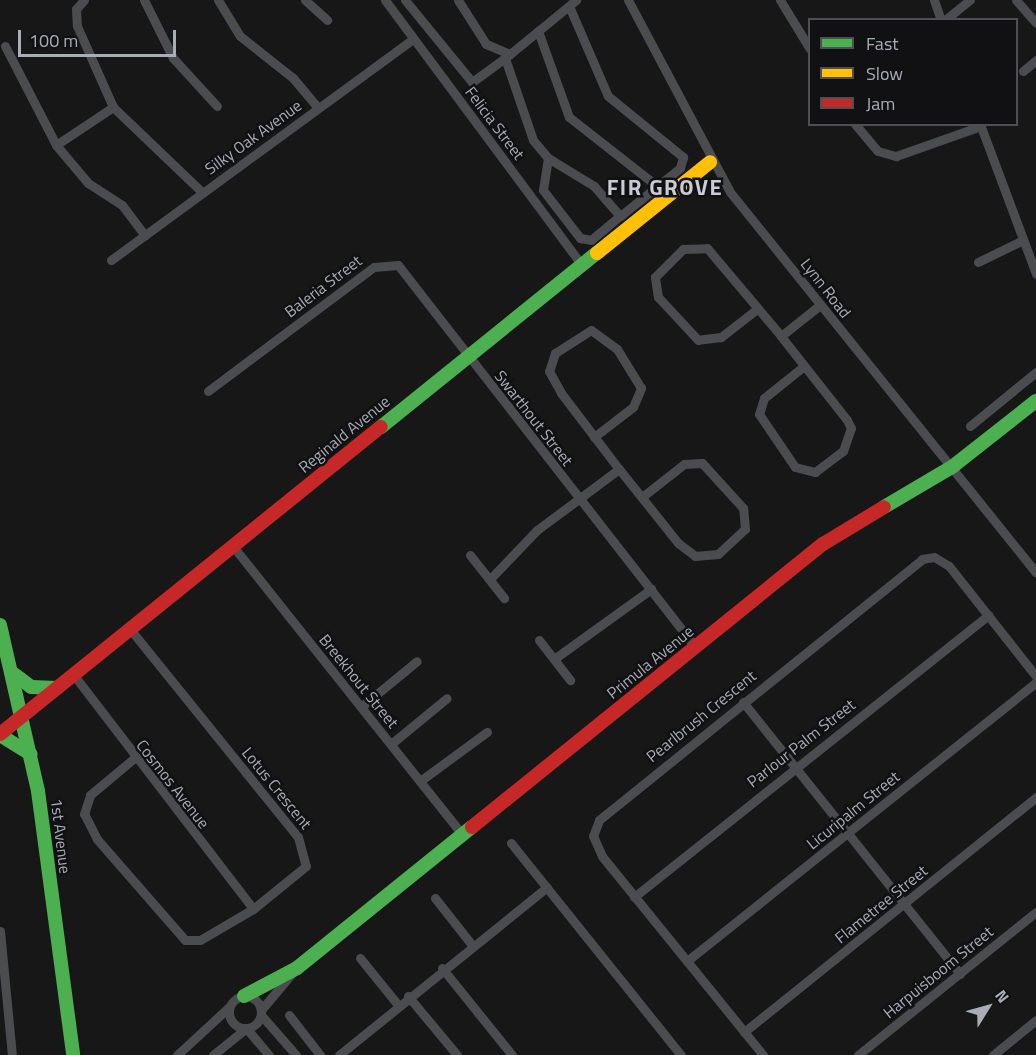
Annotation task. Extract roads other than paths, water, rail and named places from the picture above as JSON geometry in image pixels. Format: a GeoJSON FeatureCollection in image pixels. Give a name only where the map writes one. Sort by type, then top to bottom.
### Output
{"type":"FeatureCollection","features":[{"type":"Feature","properties":{"kind":"street"},"geometry":{"type":"LineString","coordinates":[[84,0],[76,9],[77,26],[113,107],[203,193]]}},
{"type":"Feature","properties":{"kind":"street"},"geometry":{"type":"LineString","coordinates":[[144,0],[172,58],[217,106]]}},
{"type":"Feature","properties":{"kind":"street"},"geometry":{"type":"LineString","coordinates":[[218,0],[240,36],[293,78],[318,108]]}},
{"type":"Feature","properties":{"kind":"street"},"geometry":{"type":"LineString","coordinates":[[305,0],[327,20]]}},
{"type":"Feature","properties":{"kind":"street","name":"Felicia Street"},"geometry":{"type":"LineString","coordinates":[[385,0],[581,264]]}},
{"type":"Feature","properties":{"kind":"street"},"geometry":{"type":"LineString","coordinates":[[405,0],[472,82],[573,3],[608,96],[619,110],[681,152],[681,168],[591,240],[580,238],[543,190],[548,158]]}},
{"type":"Feature","properties":{"kind":"street"},"geometry":{"type":"LineString","coordinates":[[458,0],[486,44],[508,56],[522,115],[548,158],[594,186],[620,216]]}},
{"type":"Feature","properties":{"kind":"street","name":"Lynn Road"},"geometry":{"type":"LineString","coordinates":[[629,0],[710,162],[820,306],[1036,572]]}},
{"type":"Feature","properties":{"kind":"street"},"geometry":{"type":"LineString","coordinates":[[780,0],[808,46]]}},
{"type":"Feature","properties":{"kind":"street"},"geometry":{"type":"LineString","coordinates":[[934,0],[942,18]]}},
{"type":"Feature","properties":{"kind":"street"},"geometry":{"type":"LineString","coordinates":[[946,18],[970,0]]}},
{"type":"Feature","properties":{"kind":"street"},"geometry":{"type":"LineString","coordinates":[[1016,0],[1036,23]]}},
{"type":"Feature","properties":{"kind":"street"},"geometry":{"type":"LineString","coordinates":[[538,31],[569,117],[657,186]]}},
{"type":"Feature","properties":{"kind":"street","name":"Silky Oak Avenue"},"geometry":{"type":"LineString","coordinates":[[111,260],[413,39]]}},
{"type":"Feature","properties":{"kind":"street"},"geometry":{"type":"LineString","coordinates":[[5,46],[56,145],[88,183],[122,205],[145,235]]}},
{"type":"Feature","properties":{"kind":"street"},"geometry":{"type":"LineString","coordinates":[[1023,70],[1036,60]]}},
{"type":"Feature","properties":{"kind":"street"},"geometry":{"type":"LineString","coordinates":[[56,145],[113,107]]}},
{"type":"Feature","properties":{"kind":"street"},"geometry":{"type":"LineString","coordinates":[[857,126],[878,151],[896,156],[978,126]]}},
{"type":"Feature","properties":{"kind":"street"},"geometry":{"type":"LineString","coordinates":[[981,126],[1036,274]]}},
{"type":"Feature","properties":{"kind":"street","name":"Reginald Avenue"},"geometry":{"type":"LineString","coordinates":[[0,735],[466,356],[710,162]]}},
{"type":"Feature","properties":{"kind":"street"},"geometry":{"type":"LineString","coordinates":[[978,262],[1023,240]]}},
{"type":"Feature","properties":{"kind":"street"},"geometry":{"type":"LineString","coordinates":[[757,309],[721,337],[698,340],[658,297],[655,277],[683,249],[702,246],[714,253],[804,366],[851,428],[843,451],[815,472],[795,467],[759,414],[764,398],[804,366]]}},
{"type":"Feature","properties":{"kind":"street","name":"Baleria Street"},"geometry":{"type":"LineString","coordinates":[[208,391],[386,262],[404,270],[466,356]]}},
{"type":"Feature","properties":{"kind":"street"},"geometry":{"type":"LineString","coordinates":[[780,336],[820,306]]}},
{"type":"Feature","properties":{"kind":"street"},"geometry":{"type":"LineString","coordinates":[[594,437],[633,407],[641,387],[617,349],[591,330],[560,348],[549,371],[594,437],[642,497],[695,556],[718,554],[745,529],[743,508],[702,463],[684,464],[642,497]]}},
{"type":"Feature","properties":{"kind":"street","name":"Swarthout Street"},"geometry":{"type":"LineString","coordinates":[[466,356],[695,646]]}},
{"type":"Feature","properties":{"kind":"street"},"geometry":{"type":"LineString","coordinates":[[970,426],[1036,372]]}},
{"type":"Feature","properties":{"kind":"street","name":"Primula Avenue"},"geometry":{"type":"LineString","coordinates":[[244,996],[297,968],[823,544],[952,467],[1036,400]]}},
{"type":"Feature","properties":{"kind":"street"},"geometry":{"type":"LineString","coordinates":[[490,579],[526,540],[619,469]]}},
{"type":"Feature","properties":{"kind":"street","name":"Breekhout Street"},"geometry":{"type":"LineString","coordinates":[[232,545],[463,835]]}},
{"type":"Feature","properties":{"kind":"street"},"geometry":{"type":"LineString","coordinates":[[470,555],[504,598]]}},
{"type":"Feature","properties":{"kind":"street","name":"Pearlbrush Crescent"},"geometry":{"type":"LineString","coordinates":[[763,1055],[602,856],[595,827],[743,702],[922,559],[944,562],[1036,676]]}},
{"type":"Feature","properties":{"kind":"street"},"geometry":{"type":"LineString","coordinates":[[554,659],[651,589]]}},
{"type":"Feature","properties":{"kind":"street","name":"Parlour Palm Street"},"geometry":{"type":"LineString","coordinates":[[634,897],[793,768],[988,615]]}},
{"type":"Feature","properties":{"kind":"street","name":"1st Avenue"},"geometry":{"type":"LineString","coordinates":[[0,625],[14,674],[31,754],[73,1055]]}},
{"type":"Feature","properties":{"kind":"street","name":"Lotus Crescent"},"geometry":{"type":"LineString","coordinates":[[130,629],[304,846],[302,872],[253,909],[200,940],[185,940],[97,839],[84,813],[85,801],[133,759]]}},
{"type":"Feature","properties":{"kind":"street"},"geometry":{"type":"LineString","coordinates":[[540,640],[570,680]]}},
{"type":"Feature","properties":{"kind":"street"},"geometry":{"type":"LineString","coordinates":[[361,707],[417,661]]}},
{"type":"Feature","properties":{"kind":"street"},"geometry":{"type":"LineString","coordinates":[[14,674],[31,687],[57,688]]}},
{"type":"Feature","properties":{"kind":"street","name":"Cosmos Avenue"},"geometry":{"type":"LineString","coordinates":[[73,674],[133,759],[253,909]]}},
{"type":"Feature","properties":{"kind":"street","name":"Licuripalm Street"},"geometry":{"type":"LineString","coordinates":[[687,962],[1036,681]]}},
{"type":"Feature","properties":{"kind":"street"},"geometry":{"type":"LineString","coordinates":[[391,744],[447,698]]}},
{"type":"Feature","properties":{"kind":"street"},"geometry":{"type":"LineString","coordinates":[[743,702],[903,906],[960,974]]}},
{"type":"Feature","properties":{"kind":"street"},"geometry":{"type":"LineString","coordinates":[[420,781],[487,732]]}},
{"type":"Feature","properties":{"kind":"street"},"geometry":{"type":"LineString","coordinates":[[0,735],[31,754]]}},
{"type":"Feature","properties":{"kind":"street","name":"Flametree Street"},"geometry":{"type":"LineString","coordinates":[[744,1032],[1036,797]]}},
{"type":"Feature","properties":{"kind":"street"},"geometry":{"type":"LineString","coordinates":[[511,843],[681,1055]]}},
{"type":"Feature","properties":{"kind":"street"},"geometry":{"type":"LineString","coordinates":[[339,1055],[408,996],[547,887]]}},
{"type":"Feature","properties":{"kind":"street"},"geometry":{"type":"LineString","coordinates":[[435,898],[472,945]]}},
{"type":"Feature","properties":{"kind":"street","name":"Harpuisboom Street"},"geometry":{"type":"LineString","coordinates":[[858,1055],[1036,912]]}},
{"type":"Feature","properties":{"kind":"street"},"geometry":{"type":"LineString","coordinates":[[0,931],[12,1055]]}},
{"type":"Feature","properties":{"kind":"street"},"geometry":{"type":"LineString","coordinates":[[360,958],[398,1005]]}},
{"type":"Feature","properties":{"kind":"street","name":"Primula Avenue"},"geometry":{"type":"LineString","coordinates":[[261,1013],[297,968]]}},
{"type":"Feature","properties":{"kind":"street"},"geometry":{"type":"LineString","coordinates":[[442,969],[512,1055]]}},
{"type":"Feature","properties":{"kind":"street"},"geometry":{"type":"LineString","coordinates":[[177,1055],[244,996],[257,1001],[261,1013],[296,1055]]}},
{"type":"Feature","properties":{"kind":"street"},"geometry":{"type":"LineString","coordinates":[[408,996],[457,1055]]}},
{"type":"Feature","properties":{"kind":"street"},"geometry":{"type":"LineString","coordinates":[[229,1007],[231,1022],[246,1029],[269,1055]]}},
{"type":"Feature","properties":{"kind":"street"},"geometry":{"type":"LineString","coordinates":[[213,1055],[246,1029],[261,1013]]}},
{"type":"Feature","properties":{"kind":"street"},"geometry":{"type":"LineString","coordinates":[[289,1015],[320,1055]]}},
{"type":"Feature","properties":{"kind":"street"},"geometry":{"type":"LineString","coordinates":[[993,1055],[1036,1020]]}},
{"type":"Feature","properties":{"kind":"district","name":"FIR GROVE"},"geometry":{"type":"Point","coordinates":[665,188]}}]}
